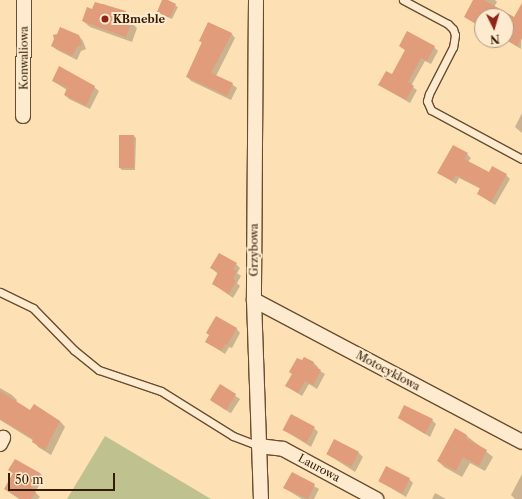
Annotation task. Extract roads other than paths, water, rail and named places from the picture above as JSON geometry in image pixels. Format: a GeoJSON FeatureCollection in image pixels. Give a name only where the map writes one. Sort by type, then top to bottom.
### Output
{"type":"FeatureCollection","features":[{"type":"Feature","properties":{"kind":"street","name":"Konwaliowa"},"geometry":{"type":"LineString","coordinates":[[23,116],[24,0]]}},
{"type":"Feature","properties":{"kind":"street","name":"Grzybowa"},"geometry":{"type":"LineString","coordinates":[[256,0],[254,300],[260,499]]}},
{"type":"Feature","properties":{"kind":"street","name":"Motocyklowa"},"geometry":{"type":"LineString","coordinates":[[254,300],[522,442]]}},
{"type":"Feature","properties":{"kind":"street","name":"Laurowa"},"geometry":{"type":"LineString","coordinates":[[259,446],[283,449],[376,499]]}},
{"type":"Feature","properties":{"kind":"lane"},"geometry":{"type":"LineString","coordinates":[[403,0],[448,24],[453,29],[455,35],[453,47],[429,94],[427,101],[431,110],[522,160]]}},
{"type":"Feature","properties":{"kind":"lane"},"geometry":{"type":"LineString","coordinates":[[0,292],[33,308],[74,350],[99,370],[161,391],[233,436],[259,446]]}},
{"type":"Feature","properties":{"kind":"place","name":"KBmeble"},"geometry":{"type":"Point","coordinates":[105,19]}}]}
